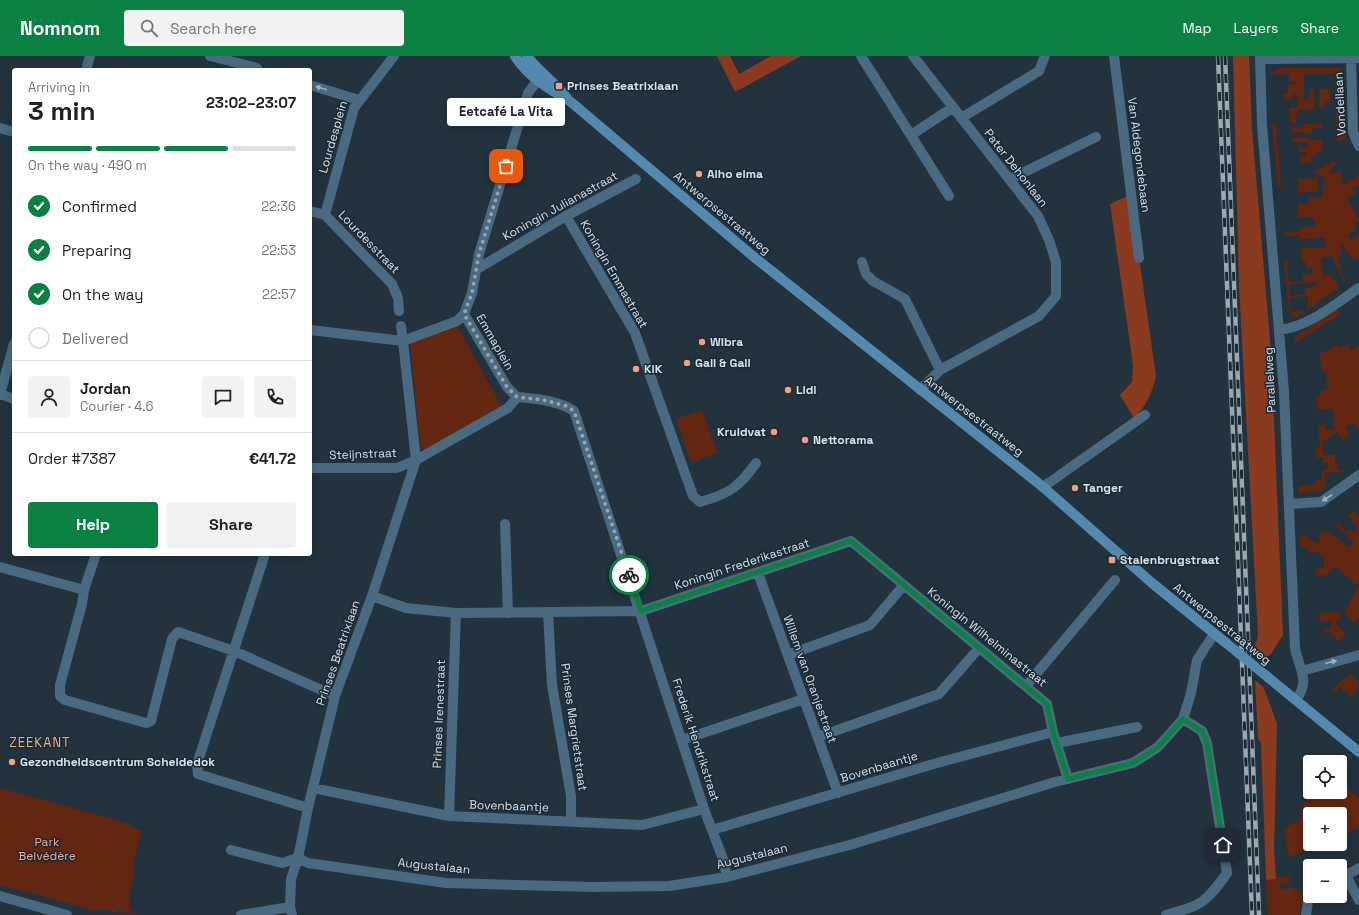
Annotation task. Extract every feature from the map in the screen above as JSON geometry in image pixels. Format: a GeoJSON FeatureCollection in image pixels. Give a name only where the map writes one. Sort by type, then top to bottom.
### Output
{"type":"FeatureCollection","features":[{"type":"Feature","properties":{"kind":"street"},"geometry":{"type":"LineString","coordinates":[[87,68],[90,56]]}},
{"type":"Feature","properties":{"kind":"street"},"geometry":{"type":"LineString","coordinates":[[210,56],[255,68]]}},
{"type":"Feature","properties":{"kind":"street"},"geometry":{"type":"LineString","coordinates":[[359,100],[394,56]]}},
{"type":"Feature","properties":{"kind":"street","name":"Antwerpsestraatweg"},"geometry":{"type":"LineString","coordinates":[[514,56],[526,70],[540,76]]}},
{"type":"Feature","properties":{"kind":"street","name":"Antwerpsestraatweg"},"geometry":{"type":"LineString","coordinates":[[527,56],[552,91],[571,102],[754,257],[1043,488],[1152,583],[1359,752]]}},
{"type":"Feature","properties":{"kind":"street"},"geometry":{"type":"LineString","coordinates":[[861,56],[949,196]]}},
{"type":"Feature","properties":{"kind":"street","name":"Pater Dehonlaan"},"geometry":{"type":"LineString","coordinates":[[913,56],[952,108],[1038,216],[1049,240],[1056,262],[1056,296],[1039,316],[940,370],[920,390]]}},
{"type":"Feature","properties":{"kind":"street"},"geometry":{"type":"LineString","coordinates":[[961,118],[1039,70],[1045,56]]}},
{"type":"Feature","properties":{"kind":"street","name":"Van Aldegondebaan"},"geometry":{"type":"LineString","coordinates":[[1114,56],[1139,258]]}},
{"type":"Feature","properties":{"kind":"street"},"geometry":{"type":"LineString","coordinates":[[1260,58],[1355,58]]}},
{"type":"Feature","properties":{"kind":"street","name":"Parallelweg"},"geometry":{"type":"LineString","coordinates":[[1260,58],[1262,125],[1279,330],[1289,504],[1295,648],[1302,671],[1303,688],[1296,700]]}},
{"type":"Feature","properties":{"kind":"street","name":"Vondellaan"},"geometry":{"type":"LineString","coordinates":[[1355,58],[1353,129],[1354,137],[1359,146]]}},
{"type":"Feature","properties":{"kind":"street"},"geometry":{"type":"LineString","coordinates":[[464,314],[472,293],[479,254],[528,93],[540,76]]}},
{"type":"Feature","properties":{"kind":"street","name":"Lourdesplein"},"geometry":{"type":"LineString","coordinates":[[312,86],[359,100],[354,108],[325,215]]}},
{"type":"Feature","properties":{"kind":"street"},"geometry":{"type":"LineString","coordinates":[[911,135],[952,108]]}},
{"type":"Feature","properties":{"kind":"street"},"geometry":{"type":"LineString","coordinates":[[0,128],[12,131]]}},
{"type":"Feature","properties":{"kind":"street"},"geometry":{"type":"LineString","coordinates":[[1010,179],[1096,137]]}},
{"type":"Feature","properties":{"kind":"street","name":"Koningin Julianastraat"},"geometry":{"type":"LineString","coordinates":[[477,269],[566,216],[636,179]]}},
{"type":"Feature","properties":{"kind":"street"},"geometry":{"type":"LineString","coordinates":[[312,211],[325,215]]}},
{"type":"Feature","properties":{"kind":"street","name":"Lourdesstraat"},"geometry":{"type":"LineString","coordinates":[[325,215],[392,284],[398,298],[399,311]]}},
{"type":"Feature","properties":{"kind":"street","name":"Koningin Emmastraat"},"geometry":{"type":"LineString","coordinates":[[566,216],[635,333],[693,496],[700,502],[732,491],[742,482],[756,463]]}},
{"type":"Feature","properties":{"kind":"street"},"geometry":{"type":"LineString","coordinates":[[862,262],[866,274],[873,282],[905,299],[940,370]]}},
{"type":"Feature","properties":{"kind":"street"},"geometry":{"type":"LineString","coordinates":[[1279,330],[1296,327],[1308,321],[1359,288]]}},
{"type":"Feature","properties":{"kind":"street","name":"Emmaplein"},"geometry":{"type":"LineString","coordinates":[[403,341],[457,321],[464,314],[507,387],[517,397]]}},
{"type":"Feature","properties":{"kind":"street"},"geometry":{"type":"LineString","coordinates":[[401,326],[416,460],[508,408],[517,397]]}},
{"type":"Feature","properties":{"kind":"street"},"geometry":{"type":"LineString","coordinates":[[312,330],[403,341]]}},
{"type":"Feature","properties":{"kind":"street"},"geometry":{"type":"LineString","coordinates":[[12,350],[0,395],[12,398]]}},
{"type":"Feature","properties":{"kind":"street","name":"Frederik Hendrikstraat"},"geometry":{"type":"LineString","coordinates":[[517,397],[544,400],[566,406],[574,411],[728,877]]}},
{"type":"Feature","properties":{"kind":"street"},"geometry":{"type":"LineString","coordinates":[[1043,488],[1145,415]]}},
{"type":"Feature","properties":{"kind":"street","name":"Steijnstraat"},"geometry":{"type":"LineString","coordinates":[[312,468],[397,468],[416,460]]}},
{"type":"Feature","properties":{"kind":"street","name":"Prinses Beatrixlaan"},"geometry":{"type":"LineString","coordinates":[[291,911],[292,879],[335,696],[372,596],[416,460]]}},
{"type":"Feature","properties":{"kind":"street"},"geometry":{"type":"LineString","coordinates":[[1289,504],[1321,502],[1359,475]]}},
{"type":"Feature","properties":{"kind":"street"},"geometry":{"type":"LineString","coordinates":[[505,524],[508,613]]}},
{"type":"Feature","properties":{"kind":"street","name":"Koningin Frederikastraat"},"geometry":{"type":"LineString","coordinates":[[372,596],[406,608],[456,613],[641,611],[851,541]]}},
{"type":"Feature","properties":{"kind":"street","name":"Koningin Wilhelminastraat"},"geometry":{"type":"LineString","coordinates":[[851,541],[1047,704],[1053,732],[1068,779]]}},
{"type":"Feature","properties":{"kind":"street"},"geometry":{"type":"LineString","coordinates":[[95,556],[84,590],[82,604],[60,685],[60,696],[65,700],[146,723],[151,721],[172,639],[178,632],[234,651],[335,696]]}},
{"type":"Feature","properties":{"kind":"street"},"geometry":{"type":"LineString","coordinates":[[264,556],[197,764],[198,774],[308,808]]}},
{"type":"Feature","properties":{"kind":"street"},"geometry":{"type":"LineString","coordinates":[[0,567],[84,590]]}},
{"type":"Feature","properties":{"kind":"street","name":"Willem van Oranjestraat"},"geometry":{"type":"LineString","coordinates":[[758,573],[838,793]]}},
{"type":"Feature","properties":{"kind":"street"},"geometry":{"type":"LineString","coordinates":[[1026,686],[1115,580]]}},
{"type":"Feature","properties":{"kind":"street"},"geometry":{"type":"LineString","coordinates":[[788,655],[870,625],[904,586]]}},
{"type":"Feature","properties":{"kind":"street","name":"Prinses Irenestraat"},"geometry":{"type":"LineString","coordinates":[[449,816],[456,613]]}},
{"type":"Feature","properties":{"kind":"street","name":"Prinses Margrietstraat"},"geometry":{"type":"LineString","coordinates":[[548,613],[552,685],[571,796],[571,821]]}},
{"type":"Feature","properties":{"kind":"street"},"geometry":{"type":"LineString","coordinates":[[1166,915],[1192,907],[1204,901],[1227,874],[1207,743],[1202,731],[1183,719],[1191,693],[1197,660],[1214,634]]}},
{"type":"Feature","properties":{"kind":"street"},"geometry":{"type":"LineString","coordinates":[[818,737],[939,694],[979,648]]}},
{"type":"Feature","properties":{"kind":"street"},"geometry":{"type":"LineString","coordinates":[[1302,671],[1359,655]]}},
{"type":"Feature","properties":{"kind":"street"},"geometry":{"type":"LineString","coordinates":[[682,740],[804,699]]}},
{"type":"Feature","properties":{"kind":"street","name":"Augustalaan"},"geometry":{"type":"LineString","coordinates":[[298,858],[308,863],[446,883],[592,887],[669,886],[728,877],[853,844],[1068,779],[1133,763],[1158,747],[1183,719]]}},
{"type":"Feature","properties":{"kind":"street"},"geometry":{"type":"LineString","coordinates":[[1057,743],[1137,727]]}},
{"type":"Feature","properties":{"kind":"street","name":"Bovenbaantje"},"geometry":{"type":"LineString","coordinates":[[712,830],[944,761],[1053,732]]}},
{"type":"Feature","properties":{"kind":"street","name":"Bovenbaantje"},"geometry":{"type":"LineString","coordinates":[[313,788],[449,816],[642,825],[704,808]]}},
{"type":"Feature","properties":{"kind":"street"},"geometry":{"type":"LineString","coordinates":[[231,850],[282,863],[298,858]]}},
{"type":"Feature","properties":{"kind":"street"},"geometry":{"type":"LineString","coordinates":[[1347,875],[1359,868]]}},
{"type":"Feature","properties":{"kind":"street"},"geometry":{"type":"LineString","coordinates":[[1347,883],[1359,900]]}},
{"type":"Feature","properties":{"kind":"street"},"geometry":{"type":"LineString","coordinates":[[0,896],[67,915]]}},
{"type":"Feature","properties":{"kind":"street"},"geometry":{"type":"LineString","coordinates":[[1306,915],[1308,903]]}},
{"type":"Feature","properties":{"kind":"street"},"geometry":{"type":"LineString","coordinates":[[241,915],[291,911]]}},
{"type":"Feature","properties":{"kind":"green space"},"geometry":{"type":"Polygon","coordinates":[[[1279,68],[1341,68],[1342,99],[1336,99],[1335,74],[1304,74],[1304,99],[1309,99],[1309,89],[1314,89],[1315,109],[1299,110],[1299,113],[1296,113],[1296,123],[1290,123],[1289,108],[1298,108],[1298,94],[1293,94],[1293,99],[1283,99],[1283,94],[1288,94],[1288,84],[1296,84],[1296,81],[1289,81],[1289,74],[1268,74],[1279,68]]]}},
{"type":"Feature","properties":{"kind":"green space"},"geometry":{"type":"Polygon","coordinates":[[[1320,89],[1330,89],[1331,102],[1325,102],[1325,108],[1319,108],[1320,89]]]}},
{"type":"Feature","properties":{"kind":"green space"},"geometry":{"type":"Polygon","coordinates":[[[1336,113],[1343,113],[1344,133],[1347,138],[1337,143],[1336,113]]]}},
{"type":"Feature","properties":{"kind":"green space"},"geometry":{"type":"Polygon","coordinates":[[[1322,123],[1322,128],[1312,128],[1312,134],[1305,134],[1304,132],[1292,133],[1291,128],[1302,127],[1304,124],[1322,123]]]}},
{"type":"Feature","properties":{"kind":"green space"},"geometry":{"type":"Polygon","coordinates":[[[1272,124],[1276,124],[1281,186],[1278,186],[1272,124]]]}},
{"type":"Feature","properties":{"kind":"green space"},"geometry":{"type":"Polygon","coordinates":[[[1305,137],[1312,140],[1322,140],[1323,150],[1312,157],[1313,162],[1300,163],[1299,157],[1307,156],[1306,152],[1299,153],[1298,148],[1308,147],[1307,142],[1293,143],[1292,138],[1305,137]]]}},
{"type":"Feature","properties":{"kind":"green space"},"geometry":{"type":"Polygon","coordinates":[[[1334,161],[1336,165],[1329,170],[1331,174],[1339,170],[1344,178],[1340,180],[1343,185],[1359,175],[1359,185],[1352,189],[1355,194],[1347,199],[1359,217],[1359,221],[1354,225],[1357,229],[1348,235],[1351,240],[1359,235],[1359,259],[1352,260],[1342,244],[1339,246],[1342,255],[1337,258],[1342,267],[1339,269],[1346,281],[1344,282],[1331,255],[1327,256],[1328,268],[1327,257],[1321,257],[1323,276],[1330,274],[1339,288],[1307,310],[1308,296],[1290,298],[1291,312],[1306,310],[1296,317],[1293,317],[1289,312],[1284,261],[1287,261],[1289,282],[1303,281],[1303,275],[1313,273],[1313,269],[1306,268],[1306,261],[1302,261],[1301,248],[1325,247],[1325,238],[1300,239],[1300,235],[1285,236],[1285,233],[1299,231],[1299,227],[1316,226],[1312,217],[1298,218],[1298,204],[1309,203],[1309,198],[1323,196],[1323,184],[1325,183],[1322,175],[1317,177],[1315,171],[1325,165],[1325,162],[1327,165],[1334,161]],[[1317,282],[1289,284],[1290,296],[1305,294],[1305,289],[1317,286],[1317,282]]]}},
{"type":"Feature","properties":{"kind":"green space"},"geometry":{"type":"Polygon","coordinates":[[[1317,178],[1319,191],[1297,193],[1298,179],[1317,178]]]}},
{"type":"Feature","properties":{"kind":"green space"},"geometry":{"type":"Polygon","coordinates":[[[1337,309],[1341,314],[1295,343],[1295,337],[1337,309]]]}},
{"type":"Feature","properties":{"kind":"green space"},"geometry":{"type":"Polygon","coordinates":[[[457,325],[501,405],[498,409],[424,450],[420,445],[410,343],[457,325]]]}},
{"type":"Feature","properties":{"kind":"green space"},"geometry":{"type":"Polygon","coordinates":[[[1337,344],[1340,348],[1347,344],[1351,350],[1359,345],[1359,429],[1358,430],[1352,423],[1345,428],[1350,435],[1343,440],[1337,432],[1323,442],[1323,455],[1335,455],[1335,465],[1337,465],[1338,470],[1344,470],[1344,472],[1325,473],[1325,486],[1317,492],[1298,493],[1298,486],[1316,485],[1316,480],[1322,480],[1322,470],[1328,469],[1328,463],[1323,463],[1323,457],[1316,458],[1315,448],[1320,447],[1318,425],[1325,424],[1326,430],[1334,429],[1333,409],[1317,409],[1316,395],[1321,395],[1321,390],[1327,389],[1326,371],[1321,371],[1320,352],[1325,352],[1337,344]]]}},
{"type":"Feature","properties":{"kind":"green space"},"geometry":{"type":"Polygon","coordinates":[[[702,410],[718,453],[691,463],[676,419],[702,410]]]}},
{"type":"Feature","properties":{"kind":"green space"},"geometry":{"type":"Polygon","coordinates":[[[1355,511],[1359,516],[1359,582],[1356,585],[1335,566],[1327,575],[1316,576],[1315,569],[1324,568],[1324,557],[1317,552],[1309,552],[1308,547],[1301,548],[1300,538],[1303,534],[1317,544],[1320,540],[1318,538],[1323,531],[1326,533],[1328,531],[1349,548],[1354,542],[1335,526],[1339,523],[1346,532],[1351,530],[1354,533],[1358,529],[1348,516],[1355,511]]]}},
{"type":"Feature","properties":{"kind":"green space"},"geometry":{"type":"Polygon","coordinates":[[[1359,586],[1359,619],[1353,623],[1344,613],[1359,586]]]}},
{"type":"Feature","properties":{"kind":"green space"},"geometry":{"type":"Polygon","coordinates":[[[1338,612],[1342,615],[1335,623],[1346,634],[1340,640],[1336,640],[1336,637],[1332,638],[1332,632],[1322,633],[1322,629],[1331,629],[1331,621],[1320,622],[1319,613],[1338,612]]]}},
{"type":"Feature","properties":{"kind":"green space"},"geometry":{"type":"Polygon","coordinates":[[[1350,673],[1359,684],[1357,686],[1359,691],[1357,690],[1352,697],[1340,687],[1335,693],[1332,690],[1350,673]]]}},
{"type":"Feature","properties":{"kind":"green space","name":"Park Belvédère"},"geometry":{"type":"Polygon","coordinates":[[[0,788],[130,824],[130,827],[142,831],[134,859],[132,889],[130,889],[129,908],[137,914],[123,913],[121,910],[117,910],[119,913],[110,912],[110,910],[96,910],[88,912],[89,909],[85,908],[83,911],[82,907],[0,885],[0,788]]]}},
{"type":"Feature","properties":{"kind":"green space"},"geometry":{"type":"Polygon","coordinates":[[[1347,788],[1359,798],[1359,828],[1347,833],[1347,807],[1303,808],[1302,806],[1308,799],[1347,799],[1347,788]]]}},
{"type":"Feature","properties":{"kind":"green space"},"geometry":{"type":"Polygon","coordinates":[[[1303,817],[1303,851],[1304,851],[1290,857],[1287,849],[1284,829],[1303,817]]]}},
{"type":"Feature","properties":{"kind":"green space"},"geometry":{"type":"Polygon","coordinates":[[[1289,876],[1289,882],[1279,885],[1281,890],[1290,887],[1303,894],[1300,915],[1268,915],[1266,880],[1289,876]]]}},
{"type":"Feature","properties":{"kind":"shaded area"},"geometry":{"type":"Polygon","coordinates":[[[717,56],[730,56],[739,74],[771,56],[801,56],[735,92],[717,56]]]}},
{"type":"Feature","properties":{"kind":"shaded area"},"geometry":{"type":"Polygon","coordinates":[[[1233,56],[1249,56],[1252,129],[1271,352],[1283,635],[1271,654],[1264,660],[1254,652],[1258,635],[1239,286],[1233,56]]]}},
{"type":"Feature","properties":{"kind":"shaded area"},"geometry":{"type":"Polygon","coordinates":[[[1130,195],[1156,376],[1153,388],[1148,398],[1142,409],[1134,418],[1120,395],[1132,382],[1133,365],[1110,204],[1130,195]]]}},
{"type":"Feature","properties":{"kind":"shaded area"},"geometry":{"type":"Polygon","coordinates":[[[1255,680],[1264,688],[1277,724],[1274,849],[1276,879],[1266,880],[1261,742],[1258,739],[1255,680]]]}},
{"type":"Feature","properties":{"kind":"railway"},"geometry":{"type":"LineString","coordinates":[[1218,56],[1252,915]]}},
{"type":"Feature","properties":{"kind":"railway"},"geometry":{"type":"LineString","coordinates":[[1225,56],[1259,915]]}},
{"type":"Feature","properties":{"kind":"way so far"},"geometry":{"type":"LineString","coordinates":[[506,166],[479,254],[472,293],[464,314],[507,387],[517,397],[544,400],[566,406],[574,411],[629,575]]}},
{"type":"Feature","properties":{"kind":"place","name":"Prinses Beatrixlaan"},"geometry":{"type":"Point","coordinates":[559,86]}},
{"type":"Feature","properties":{"kind":"place","name":"Eetcafé La Vita"},"geometry":{"type":"Point","coordinates":[506,166]}},
{"type":"Feature","properties":{"kind":"place","name":"Alho eima"},"geometry":{"type":"Point","coordinates":[699,174]}},
{"type":"Feature","properties":{"kind":"place","name":"Wibra"},"geometry":{"type":"Point","coordinates":[702,342]}},
{"type":"Feature","properties":{"kind":"place","name":"Gall & Gall"},"geometry":{"type":"Point","coordinates":[687,363]}},
{"type":"Feature","properties":{"kind":"place","name":"KiK"},"geometry":{"type":"Point","coordinates":[636,369]}},
{"type":"Feature","properties":{"kind":"place","name":"Lidl"},"geometry":{"type":"Point","coordinates":[788,390]}},
{"type":"Feature","properties":{"kind":"place","name":"Kruidvat"},"geometry":{"type":"Point","coordinates":[774,432]}},
{"type":"Feature","properties":{"kind":"place","name":"Nettorama"},"geometry":{"type":"Point","coordinates":[805,440]}},
{"type":"Feature","properties":{"kind":"place","name":"Tanger"},"geometry":{"type":"Point","coordinates":[1075,488]}},
{"type":"Feature","properties":{"kind":"place","name":"Stalenbrugstraat"},"geometry":{"type":"Point","coordinates":[1112,560]}},
{"type":"Feature","properties":{"kind":"place","name":"Gezondheidscentrum Scheldedok"},"geometry":{"type":"Point","coordinates":[12,762]}},
{"type":"Feature","properties":{"kind":"district","name":"ZEEKANT"},"geometry":{"type":"Point","coordinates":[40,742]}},
{"type":"Feature","properties":{"kind":"route"},"geometry":{"type":"LineString","coordinates":[[629,575],[641,611],[851,541],[1047,704],[1053,732],[1068,779],[1133,763],[1158,747],[1183,719],[1202,731],[1207,743],[1223,845]]}}]}
